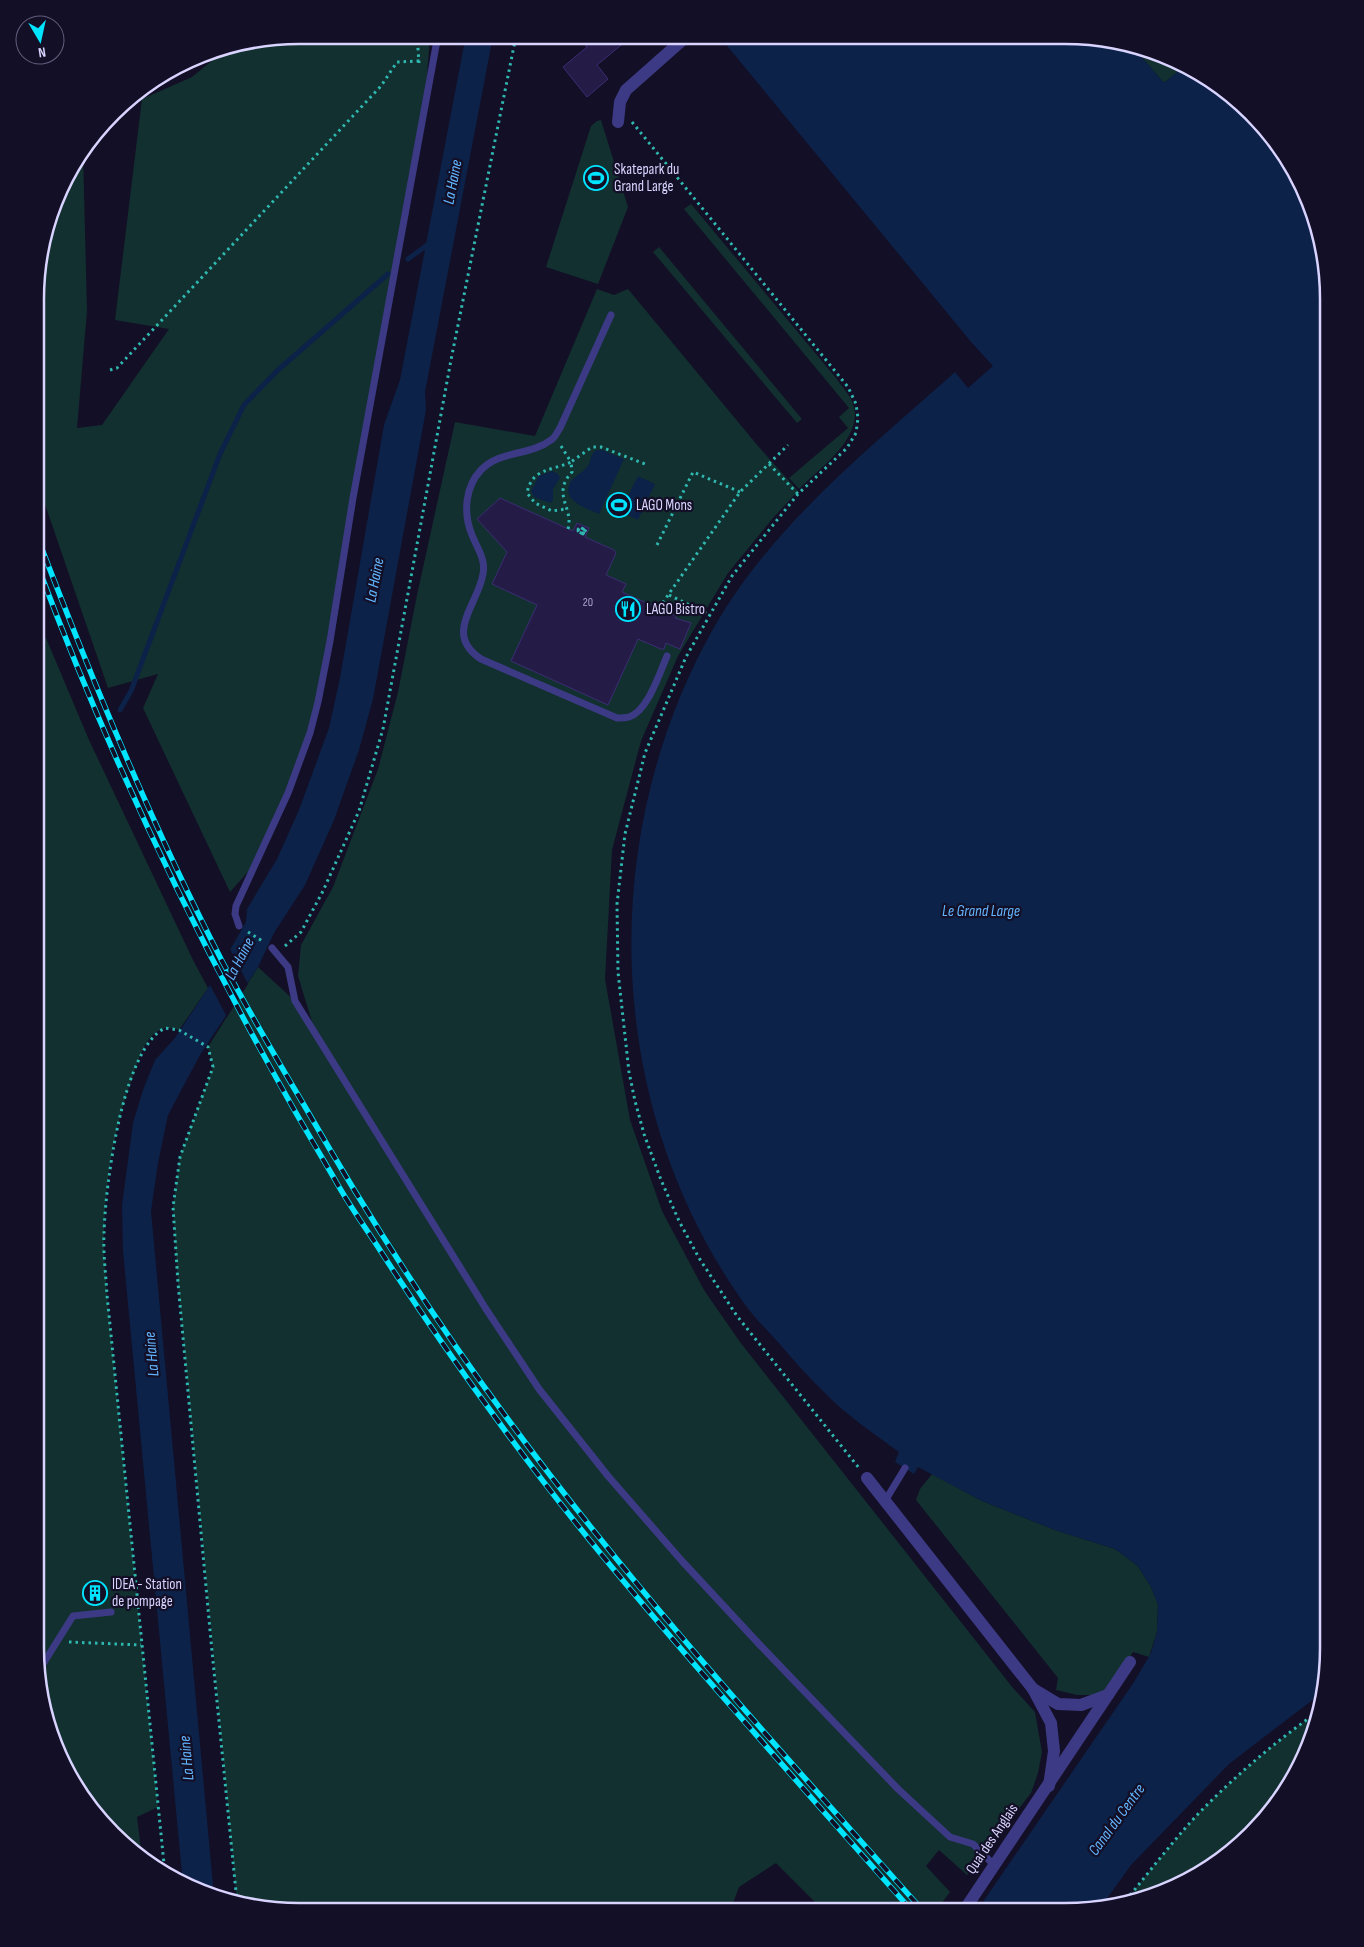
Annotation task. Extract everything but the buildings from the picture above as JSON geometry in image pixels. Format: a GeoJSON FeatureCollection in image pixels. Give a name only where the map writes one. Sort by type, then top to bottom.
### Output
{"type":"FeatureCollection","features":[{"type":"Feature","properties":{"kind":"street"},"geometry":{"type":"LineString","coordinates":[[618,122],[620,102],[626,90],[678,44]]}},
{"type":"Feature","properties":{"kind":"street"},"geometry":{"type":"LineString","coordinates":[[868,1478],[1033,1689],[1051,1723],[1054,1751],[1049,1786]]}},
{"type":"Feature","properties":{"kind":"street","name":"Quai des Anglais"},"geometry":{"type":"LineString","coordinates":[[969,1903],[1049,1786],[1130,1662]]}},
{"type":"Feature","properties":{"kind":"street"},"geometry":{"type":"LineString","coordinates":[[1033,1689],[1058,1704],[1081,1705],[1108,1696]]}},
{"type":"Feature","properties":{"kind":"lane"},"geometry":{"type":"LineString","coordinates":[[239,926],[235,914],[236,906],[288,793],[310,733],[318,702],[330,641],[353,498],[436,44]]}},
{"type":"Feature","properties":{"kind":"lane"},"geometry":{"type":"LineString","coordinates":[[611,315],[560,428],[552,440],[536,448],[506,455],[492,461],[481,470],[471,484],[467,498],[467,519],[471,534],[483,557],[483,574],[463,627],[464,639],[470,652],[481,659],[617,718],[630,717],[641,708],[651,693],[667,656]]}},
{"type":"Feature","properties":{"kind":"lane"},"geometry":{"type":"LineString","coordinates":[[272,948],[288,967],[295,1001],[486,1309],[539,1389],[608,1476],[758,1644],[898,1789],[950,1837],[973,1844],[994,1865]]}},
{"type":"Feature","properties":{"kind":"lane"},"geometry":{"type":"LineString","coordinates":[[885,1501],[905,1468]]}},
{"type":"Feature","properties":{"kind":"lane"},"geometry":{"type":"LineString","coordinates":[[44,1663],[74,1616],[111,1612]]}},
{"type":"Feature","properties":{"kind":"path"},"geometry":{"type":"LineString","coordinates":[[239,926],[272,948],[280,949],[301,932],[323,892],[359,811],[384,730],[451,360],[514,44]]}},
{"type":"Feature","properties":{"kind":"path"},"geometry":{"type":"LineString","coordinates":[[110,370],[118,368],[368,101],[397,62],[419,61],[430,70]]}},
{"type":"Feature","properties":{"kind":"path"},"geometry":{"type":"LineString","coordinates":[[631,114],[631,122],[848,387],[856,404],[858,418],[856,433],[847,448],[798,494],[732,576],[686,657],[645,753],[625,834],[617,904],[618,972],[629,1072],[644,1134],[661,1180],[699,1258],[737,1316],[868,1478]]}},
{"type":"Feature","properties":{"kind":"path"},"geometry":{"type":"LineString","coordinates":[[555,435],[571,462],[572,472],[564,480],[562,494],[569,522],[568,529]]}},
{"type":"Feature","properties":{"kind":"path"},"geometry":{"type":"LineString","coordinates":[[659,608],[740,492],[788,445]]}},
{"type":"Feature","properties":{"kind":"path"},"geometry":{"type":"LineString","coordinates":[[566,508],[552,511],[535,503],[527,493],[533,477],[538,473],[571,462],[592,447],[601,448],[645,464]]}},
{"type":"Feature","properties":{"kind":"path"},"geometry":{"type":"LineString","coordinates":[[769,464],[798,494]]}},
{"type":"Feature","properties":{"kind":"path"},"geometry":{"type":"LineString","coordinates":[[657,546],[693,472],[740,492]]}},
{"type":"Feature","properties":{"kind":"path"},"geometry":{"type":"LineString","coordinates":[[580,527],[585,531]]}},
{"type":"Feature","properties":{"kind":"path"},"geometry":{"type":"LineString","coordinates":[[669,595],[710,615]]}},
{"type":"Feature","properties":{"kind":"path"},"geometry":{"type":"LineString","coordinates":[[163,1864],[106,1295],[104,1235],[113,1146],[124,1101],[143,1049],[154,1035],[165,1028],[179,1030],[208,1047],[213,1067],[180,1156],[173,1207],[178,1283],[207,1603],[236,1896]]}},
{"type":"Feature","properties":{"kind":"path"},"geometry":{"type":"LineString","coordinates":[[59,1642],[141,1645]]}},
{"type":"Feature","properties":{"kind":"path"},"geometry":{"type":"LineString","coordinates":[[1129,1895],[1198,1815],[1239,1775],[1288,1733],[1311,1717]]}},
{"type":"Feature","properties":{"kind":"green space"},"geometry":{"type":"Polygon","coordinates":[[[282,44],[429,44],[425,103],[310,733],[255,864],[230,892],[143,708],[158,674],[108,688],[44,501],[44,282],[52,233],[57,217],[70,186],[83,163],[87,311],[77,428],[102,425],[169,329],[115,320],[142,99],[192,77],[216,57],[266,46],[282,44]]]}},
{"type":"Feature","properties":{"kind":"green space"},"geometry":{"type":"Polygon","coordinates":[[[1139,55],[1179,71],[1164,83],[1139,55]]]}},
{"type":"Feature","properties":{"kind":"green space","name":"Skatepark du Grand Large"},"geometry":{"type":"Polygon","coordinates":[[[601,120],[628,207],[598,284],[546,267],[591,126],[601,120]]]}},
{"type":"Feature","properties":{"kind":"green space"},"geometry":{"type":"Polygon","coordinates":[[[691,204],[836,378],[852,401],[855,414],[853,427],[847,439],[829,461],[799,489],[789,478],[848,428],[839,417],[849,408],[684,209],[691,204]]]}},
{"type":"Feature","properties":{"kind":"green space"},"geometry":{"type":"Polygon","coordinates":[[[659,247],[802,419],[797,423],[653,252],[659,247]]]}},
{"type":"Feature","properties":{"kind":"green space"},"geometry":{"type":"Polygon","coordinates":[[[597,289],[614,295],[628,289],[758,446],[798,491],[728,573],[678,656],[641,741],[612,850],[605,979],[630,1120],[662,1211],[704,1290],[740,1342],[1013,1688],[1035,1712],[1042,1752],[1038,1773],[1031,1793],[967,1875],[939,1850],[926,1866],[950,1892],[942,1903],[816,1903],[776,1863],[739,1887],[733,1903],[282,1903],[236,1896],[178,1283],[173,1207],[180,1156],[213,1067],[208,1047],[258,967],[295,1001],[313,1025],[298,976],[301,945],[333,887],[378,769],[398,692],[455,422],[535,436],[597,289]]]}},
{"type":"Feature","properties":{"kind":"green space"},"geometry":{"type":"Polygon","coordinates":[[[46,638],[89,740],[208,988],[179,1030],[167,1028],[159,1030],[153,1034],[145,1045],[122,1110],[112,1150],[106,1192],[104,1249],[107,1295],[158,1807],[137,1817],[141,1847],[107,1816],[87,1790],[70,1761],[52,1714],[44,1665],[44,640],[46,638]]]}},
{"type":"Feature","properties":{"kind":"green space"},"geometry":{"type":"Polygon","coordinates":[[[932,1474],[982,1501],[1055,1530],[1115,1549],[1138,1566],[1151,1587],[1158,1604],[1157,1632],[1149,1657],[1133,1652],[1108,1695],[1077,1695],[1056,1690],[1058,1678],[916,1500],[920,1489],[932,1474]]]}},
{"type":"Feature","properties":{"kind":"green space"},"geometry":{"type":"Polygon","coordinates":[[[1311,1716],[1301,1746],[1286,1776],[1257,1816],[1233,1840],[1193,1869],[1163,1884],[1130,1895],[1198,1814],[1241,1773],[1311,1716]]]}},
{"type":"Feature","properties":{"kind":"water","name":"La Haine"},"geometry":{"type":"Polygon","coordinates":[[[464,44],[491,44],[425,392],[426,410],[373,699],[359,750],[334,820],[305,885],[274,933],[258,967],[200,1055],[168,1115],[158,1163],[151,1211],[213,1889],[182,1875],[123,1251],[122,1205],[133,1123],[155,1060],[175,1038],[208,988],[246,922],[247,909],[277,859],[299,810],[329,728],[340,678],[384,425],[400,380],[464,44]]]}},
{"type":"Feature","properties":{"kind":"water","name":"Le Grand Large"},"geometry":{"type":"Polygon","coordinates":[[[726,44],[1082,44],[1139,55],[1164,83],[1179,71],[1207,87],[1233,107],[1257,131],[1286,171],[1301,201],[1312,233],[1320,282],[1320,1665],[1318,1681],[1315,1698],[1229,1764],[1131,1865],[1106,1900],[1082,1903],[982,1903],[1134,1682],[1151,1653],[1157,1632],[1158,1605],[1151,1587],[1138,1566],[1115,1549],[1055,1530],[982,1501],[918,1467],[914,1474],[895,1462],[899,1452],[851,1416],[811,1380],[746,1306],[699,1229],[664,1147],[642,1061],[632,972],[634,884],[648,796],[675,710],[713,629],[737,591],[763,556],[856,460],[955,372],[968,388],[993,366],[726,44]]]}},
{"type":"Feature","properties":{"kind":"water"},"geometry":{"type":"Polygon","coordinates":[[[596,450],[602,450],[624,459],[599,514],[583,507],[572,499],[568,489],[571,481],[590,463],[592,454],[596,450]]]}},
{"type":"Feature","properties":{"kind":"water"},"geometry":{"type":"Polygon","coordinates":[[[552,471],[558,474],[560,478],[553,489],[553,501],[550,503],[534,497],[531,491],[539,476],[552,471]]]}},
{"type":"Feature","properties":{"kind":"water"},"geometry":{"type":"Polygon","coordinates":[[[638,476],[655,484],[638,520],[620,511],[638,476]]]}},
{"type":"Feature","properties":{"kind":"pier"},"geometry":{"type":"Polygon","coordinates":[[[230,949],[248,984],[227,1017],[209,983],[230,949]]]}},
{"type":"Feature","properties":{"kind":"waterway"},"geometry":{"type":"LineString","coordinates":[[408,259],[430,243]]}},
{"type":"Feature","properties":{"kind":"waterway"},"geometry":{"type":"LineString","coordinates":[[120,710],[131,691],[220,454],[244,405],[278,370],[388,274]]}},
{"type":"Feature","properties":{"kind":"railway"},"geometry":{"type":"LineString","coordinates":[[44,554],[79,644],[147,804],[222,961],[351,1185],[401,1264],[507,1418],[606,1546],[709,1670],[916,1903]]}},
{"type":"Feature","properties":{"kind":"railway"},"geometry":{"type":"LineString","coordinates":[[44,582],[101,723],[135,801],[172,878],[249,1029],[350,1204],[467,1378],[523,1455],[574,1520],[708,1680],[905,1903]]}},
{"type":"Feature","properties":{"kind":"place","name":"Skatepark du Grand Large"},"geometry":{"type":"Point","coordinates":[596,178]}},
{"type":"Feature","properties":{"kind":"place","name":"LAGO Mons"},"geometry":{"type":"Point","coordinates":[619,505]}},
{"type":"Feature","properties":{"kind":"place","name":"LAGO Bistro"},"geometry":{"type":"Point","coordinates":[628,609]}},
{"type":"Feature","properties":{"kind":"place","name":"IDEA - Station de pompage"},"geometry":{"type":"Point","coordinates":[95,1593]}},
{"type":"Feature","properties":{"kind":"water label","name":"Canal du Centre"},"geometry":{"type":"Point","coordinates":[1117,1820]}}]}
